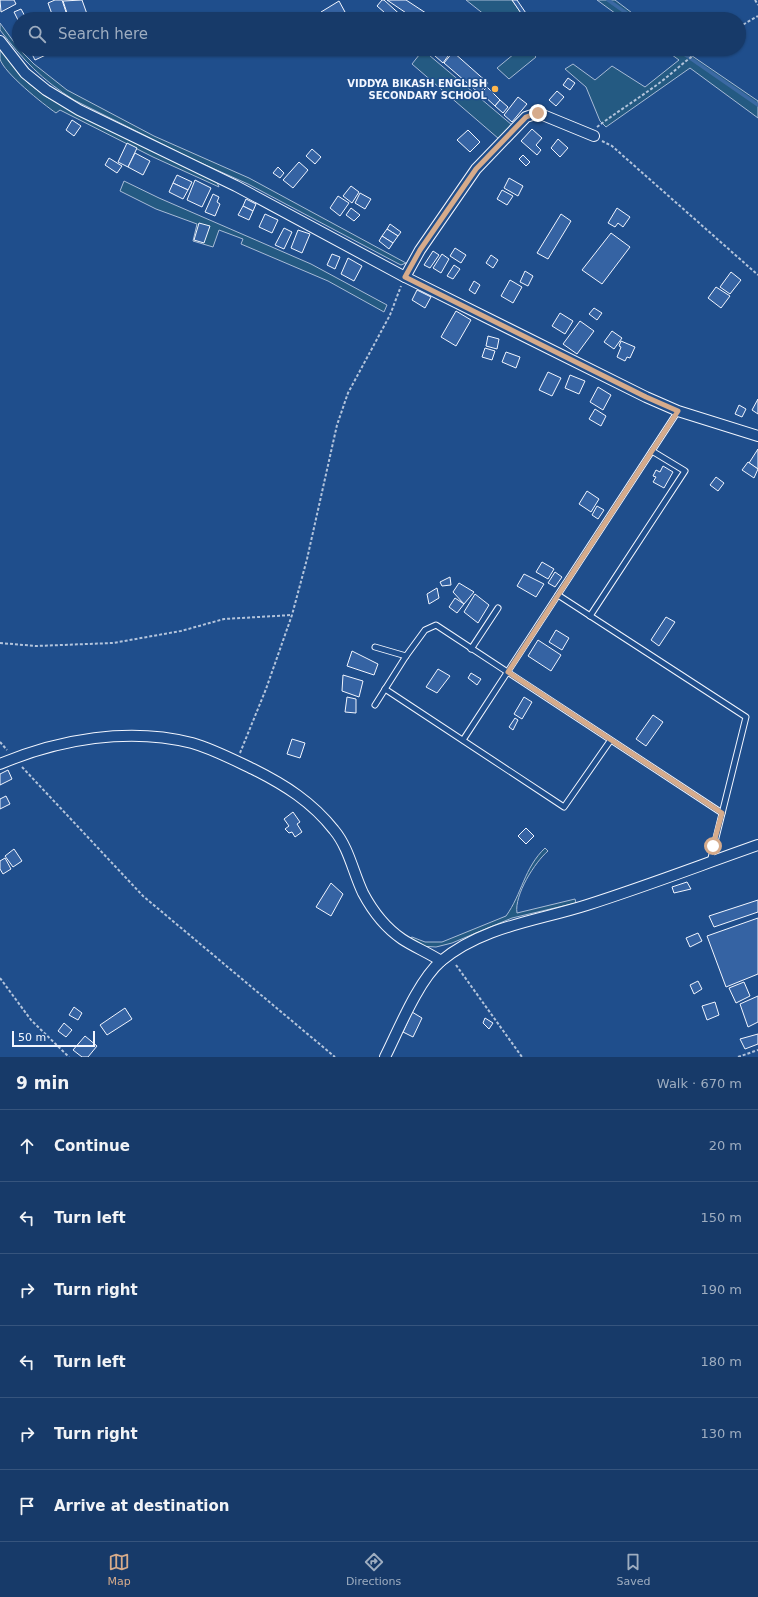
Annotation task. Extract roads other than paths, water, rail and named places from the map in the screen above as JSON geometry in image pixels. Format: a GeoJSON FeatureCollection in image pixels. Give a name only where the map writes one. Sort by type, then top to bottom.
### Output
{"type":"FeatureCollection","features":[{"type":"Feature","properties":{"kind":"street"},"geometry":{"type":"LineString","coordinates":[[0,41],[25,73],[46,90],[79,110],[236,186],[405,277],[646,397],[678,411],[758,436]]}},
{"type":"Feature","properties":{"kind":"street"},"geometry":{"type":"LineString","coordinates":[[405,277],[420,250],[476,169],[526,117],[538,113],[591,135]]}},
{"type":"Feature","properties":{"kind":"street"},"geometry":{"type":"LineString","coordinates":[[0,764],[14,758],[54,746],[118,736],[138,735],[193,744],[236,761],[296,793],[323,816],[345,847],[364,894],[378,915],[402,939],[441,961]]}},
{"type":"Feature","properties":{"kind":"street"},"geometry":{"type":"LineString","coordinates":[[384,1057],[426,978],[441,961],[472,942],[517,923],[586,906],[758,845]]}},
{"type":"Feature","properties":{"kind":"lane"},"geometry":{"type":"LineString","coordinates":[[463,740],[678,411]]}},
{"type":"Feature","properties":{"kind":"lane"},"geometry":{"type":"LineString","coordinates":[[590,616],[685,471],[652,451]]}},
{"type":"Feature","properties":{"kind":"lane"},"geometry":{"type":"LineString","coordinates":[[558,595],[746,717],[710,862]]}},
{"type":"Feature","properties":{"kind":"lane"},"geometry":{"type":"LineString","coordinates":[[472,649],[498,608]]}},
{"type":"Feature","properties":{"kind":"lane"},"geometry":{"type":"LineString","coordinates":[[374,705],[425,630],[436,625],[610,741],[722,813]]}},
{"type":"Feature","properties":{"kind":"lane"},"geometry":{"type":"LineString","coordinates":[[375,647],[406,656]]}},
{"type":"Feature","properties":{"kind":"lane"},"geometry":{"type":"LineString","coordinates":[[385,689],[564,807],[610,741]]}},
{"type":"Feature","properties":{"kind":"waterway"},"geometry":{"type":"LineString","coordinates":[[608,0],[625,12]]}},
{"type":"Feature","properties":{"kind":"waterway"},"geometry":{"type":"LineString","coordinates":[[687,56],[758,105]]}},
{"type":"Feature","properties":{"kind":"place","name":"VIDDYA BIKASH ENGLISH SECONDARY SCHOOL"},"geometry":{"type":"Point","coordinates":[495,89]}}]}
